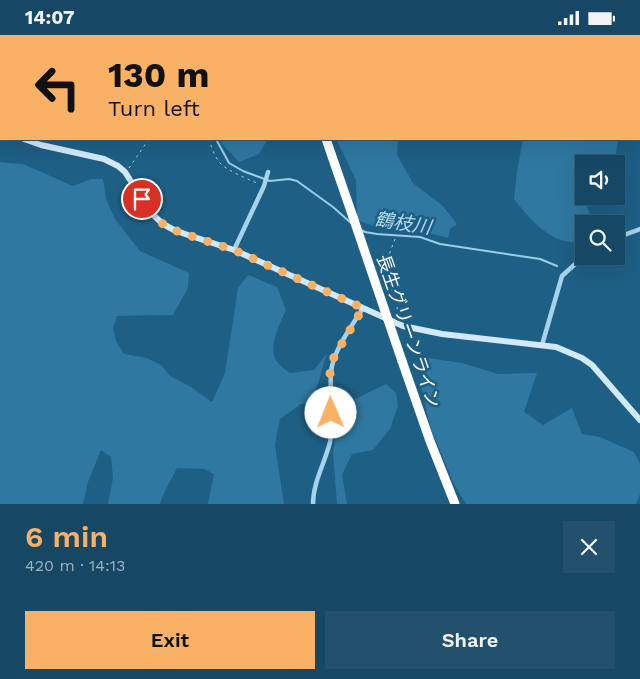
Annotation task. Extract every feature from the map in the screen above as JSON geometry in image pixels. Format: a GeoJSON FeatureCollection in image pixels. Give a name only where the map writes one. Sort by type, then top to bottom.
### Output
{"type":"FeatureCollection","features":[{"type":"Feature","properties":{"kind":"highway","name":"長生グリーンライン"},"geometry":{"type":"LineString","coordinates":[[326,140],[430,441],[455,504]]}},
{"type":"Feature","properties":{"kind":"street"},"geometry":{"type":"LineString","coordinates":[[27,140],[104,159],[125,172],[151,213],[163,224],[174,230],[234,250],[403,326],[442,334],[556,347],[592,365],[640,420]]}},
{"type":"Feature","properties":{"kind":"street"},"geometry":{"type":"LineString","coordinates":[[234,250],[264,186],[268,173]]}},
{"type":"Feature","properties":{"kind":"street"},"geometry":{"type":"LineString","coordinates":[[625,235],[640,229]]}},
{"type":"Feature","properties":{"kind":"street"},"geometry":{"type":"LineString","coordinates":[[542,345],[562,276],[575,264]]}},
{"type":"Feature","properties":{"kind":"street"},"geometry":{"type":"LineString","coordinates":[[313,504],[315,487],[331,441],[330,372],[334,357],[363,308]]}},
{"type":"Feature","properties":{"kind":"path"},"geometry":{"type":"LineString","coordinates":[[125,172],[148,140]]}},
{"type":"Feature","properties":{"kind":"path"},"geometry":{"type":"LineString","coordinates":[[209,140],[211,147],[220,162],[238,175],[264,186]]}},
{"type":"Feature","properties":{"kind":"path"},"geometry":{"type":"LineString","coordinates":[[395,239],[384,265],[403,326]]}},
{"type":"Feature","properties":{"kind":"shaded area"},"geometry":{"type":"Polygon","coordinates":[[[221,140],[267,140],[259,154],[239,162],[221,143],[221,140]]]}},
{"type":"Feature","properties":{"kind":"shaded area"},"geometry":{"type":"Polygon","coordinates":[[[336,140],[398,140],[397,155],[413,183],[443,206],[457,224],[450,229],[448,238],[429,233],[376,227],[357,220],[356,180],[336,140]]]}},
{"type":"Feature","properties":{"kind":"shaded area"},"geometry":{"type":"Polygon","coordinates":[[[523,140],[618,140],[616,155],[575,155],[575,205],[586,205],[590,215],[575,215],[575,241],[563,241],[547,233],[532,220],[514,199],[523,140]]]}},
{"type":"Feature","properties":{"kind":"shaded area"},"geometry":{"type":"Polygon","coordinates":[[[0,162],[23,164],[73,186],[91,179],[103,179],[106,199],[115,219],[140,251],[189,273],[188,288],[173,315],[117,316],[113,328],[116,341],[124,354],[147,358],[161,365],[170,376],[191,387],[212,402],[225,373],[238,288],[248,275],[277,287],[286,310],[275,337],[273,351],[278,363],[282,367],[290,373],[314,370],[327,353],[316,390],[337,400],[355,399],[386,384],[396,393],[398,406],[390,429],[373,450],[352,454],[342,475],[347,504],[337,504],[333,452],[338,424],[335,410],[317,403],[301,404],[280,419],[275,445],[284,504],[208,504],[214,474],[204,469],[177,468],[160,504],[108,504],[113,478],[111,457],[101,450],[88,482],[83,504],[0,504],[0,162]]]}},
{"type":"Feature","properties":{"kind":"shaded area"},"geometry":{"type":"Polygon","coordinates":[[[428,358],[462,363],[498,374],[537,373],[524,412],[543,425],[572,408],[582,434],[600,437],[634,452],[640,464],[640,494],[636,504],[466,504],[454,484],[430,426],[420,382],[428,358]]]}},
{"type":"Feature","properties":{"kind":"waterway","name":"鶴枝川"},"geometry":{"type":"LineString","coordinates":[[217,140],[229,163],[243,171],[270,181],[289,179],[297,181],[333,207],[351,223]]}},
{"type":"Feature","properties":{"kind":"waterway","name":"鶴枝川"},"geometry":{"type":"LineString","coordinates":[[361,230],[377,234],[420,237],[440,244],[540,259],[557,266]]}},
{"type":"Feature","properties":{"kind":"route"},"geometry":{"type":"LineString","coordinates":[[142,199],[151,213],[163,224],[174,230],[234,250],[363,308],[334,357],[330,372],[331,413]]}}]}
